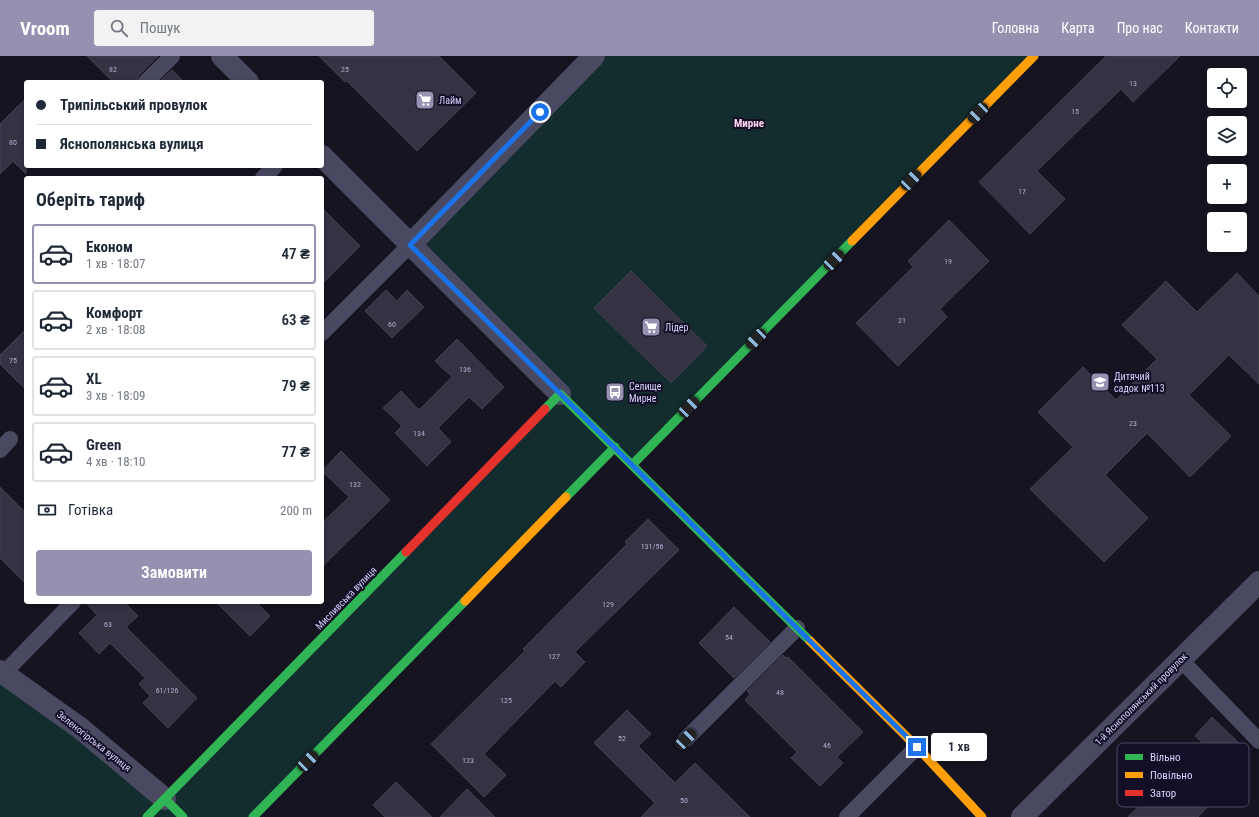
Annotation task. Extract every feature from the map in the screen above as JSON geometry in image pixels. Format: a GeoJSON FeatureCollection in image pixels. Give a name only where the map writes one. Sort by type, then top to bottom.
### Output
{"type":"FeatureCollection","features":[{"type":"Feature","properties":{"kind":"street"},"geometry":{"type":"LineString","coordinates":[[222,56],[246,80]]}},
{"type":"Feature","properties":{"kind":"street"},"geometry":{"type":"LineString","coordinates":[[410,245],[594,56]]}},
{"type":"Feature","properties":{"kind":"street"},"geometry":{"type":"LineString","coordinates":[[632,465],[1034,56]]}},
{"type":"Feature","properties":{"kind":"street"},"geometry":{"type":"LineString","coordinates":[[324,158],[917,747],[982,817]]}},
{"type":"Feature","properties":{"kind":"street","name":"Мисливська вулиця"},"geometry":{"type":"LineString","coordinates":[[147,817],[560,394]]}},
{"type":"Feature","properties":{"kind":"street"},"geometry":{"type":"LineString","coordinates":[[253,817],[615,448]]}},
{"type":"Feature","properties":{"kind":"street","name":"1-й Яснополянський провулок"},"geometry":{"type":"LineString","coordinates":[[1022,817],[1259,582]]}},
{"type":"Feature","properties":{"kind":"street","name":"Зеленогірська вулиця"},"geometry":{"type":"LineString","coordinates":[[2,672],[80,728],[165,798],[183,817]]}},
{"type":"Feature","properties":{"kind":"lane"},"geometry":{"type":"LineString","coordinates":[[148,80],[172,56]]}},
{"type":"Feature","properties":{"kind":"lane"},"geometry":{"type":"LineString","coordinates":[[265,176],[273,168]]}},
{"type":"Feature","properties":{"kind":"lane"},"geometry":{"type":"LineString","coordinates":[[324,330],[410,245]]}},
{"type":"Feature","properties":{"kind":"lane"},"geometry":{"type":"LineString","coordinates":[[2,672],[71,604]]}},
{"type":"Feature","properties":{"kind":"lane"},"geometry":{"type":"LineString","coordinates":[[686,739],[797,628]]}},
{"type":"Feature","properties":{"kind":"lane"},"geometry":{"type":"LineString","coordinates":[[1180,660],[1259,741]]}},
{"type":"Feature","properties":{"kind":"lane"},"geometry":{"type":"LineString","coordinates":[[847,817],[917,747]]}},
{"type":"Feature","properties":{"kind":"green space"},"geometry":{"type":"Polygon","coordinates":[[[594,56],[1034,56],[632,465],[615,448],[253,817],[0,817],[0,671],[165,798],[560,395],[410,245],[594,56]]]}},
{"type":"Feature","properties":{"kind":"building"},"geometry":{"type":"Polygon","coordinates":[[[87,56],[158,56],[139,75],[138,80],[111,80],[87,56]]]}},
{"type":"Feature","properties":{"kind":"building"},"geometry":{"type":"Polygon","coordinates":[[[319,56],[439,56],[476,93],[417,151],[347,81],[345,82],[319,56]]]}},
{"type":"Feature","properties":{"kind":"building"},"geometry":{"type":"Polygon","coordinates":[[[1106,56],[1180,56],[1133,102],[1121,89],[1037,171],[1065,199],[1030,234],[979,182],[1106,56]]]}},
{"type":"Feature","properties":{"kind":"building"},"geometry":{"type":"Polygon","coordinates":[[[172,70],[182,80],[161,80],[172,70]]]}},
{"type":"Feature","properties":{"kind":"building"},"geometry":{"type":"Polygon","coordinates":[[[24,100],[24,168],[26,168],[26,174],[13,161],[0,174],[0,124],[24,100]]]}},
{"type":"Feature","properties":{"kind":"building"},"geometry":{"type":"Polygon","coordinates":[[[324,210],[360,246],[324,282],[324,210]]]}},
{"type":"Feature","properties":{"kind":"building"},"geometry":{"type":"Polygon","coordinates":[[[949,220],[989,261],[940,309],[947,317],[898,366],[856,323],[913,267],[908,261],[949,220]]]}},
{"type":"Feature","properties":{"kind":"building"},"geometry":{"type":"Polygon","coordinates":[[[631,271],[707,346],[671,383],[594,308],[631,271]]]}},
{"type":"Feature","properties":{"kind":"building"},"geometry":{"type":"Polygon","coordinates":[[[1237,273],[1259,296],[1259,384],[1229,355],[1189,395],[1231,436],[1190,477],[1147,433],[1105,475],[1148,518],[1104,562],[1030,489],[1073,447],[1038,412],[1083,367],[1116,400],[1157,359],[1122,325],[1166,281],[1197,312],[1237,273]]]}},
{"type":"Feature","properties":{"kind":"building"},"geometry":{"type":"Polygon","coordinates":[[[386,290],[397,301],[407,290],[424,307],[392,338],[365,311],[386,290]]]}},
{"type":"Feature","properties":{"kind":"building"},"geometry":{"type":"Polygon","coordinates":[[[24,331],[24,388],[0,364],[0,355],[24,331]]]}},
{"type":"Feature","properties":{"kind":"building"},"geometry":{"type":"Polygon","coordinates":[[[457,339],[504,387],[482,409],[469,397],[438,428],[451,442],[427,466],[395,433],[402,426],[383,408],[401,391],[419,410],[452,377],[435,361],[457,339]]]}},
{"type":"Feature","properties":{"kind":"building"},"geometry":{"type":"Polygon","coordinates":[[[341,451],[390,500],[324,565],[324,521],[349,497],[324,473],[324,469],[341,451]]]}},
{"type":"Feature","properties":{"kind":"building"},"geometry":{"type":"Polygon","coordinates":[[[0,487],[24,511],[24,582],[0,558],[0,487]]]}},
{"type":"Feature","properties":{"kind":"building"},"geometry":{"type":"Polygon","coordinates":[[[648,519],[679,550],[575,652],[585,662],[561,687],[555,681],[484,754],[506,775],[484,797],[431,744],[525,651],[523,649],[627,544],[625,542],[648,519]]]}},
{"type":"Feature","properties":{"kind":"building"},"geometry":{"type":"Polygon","coordinates":[[[87,604],[126,604],[138,616],[126,627],[197,698],[168,728],[143,703],[150,696],[139,684],[145,678],[110,643],[99,654],[79,633],[97,615],[87,604]]]}},
{"type":"Feature","properties":{"kind":"building"},"geometry":{"type":"Polygon","coordinates":[[[218,604],[258,604],[270,616],[250,636],[218,604]]]}},
{"type":"Feature","properties":{"kind":"building"},"geometry":{"type":"Polygon","coordinates":[[[734,607],[770,642],[734,678],[699,643],[734,607]]]}},
{"type":"Feature","properties":{"kind":"building"},"geometry":{"type":"Polygon","coordinates":[[[783,655],[786,658],[788,657],[863,732],[837,757],[843,763],[820,786],[791,758],[797,752],[745,700],[750,694],[747,691],[783,655]]]}},
{"type":"Feature","properties":{"kind":"building"},"geometry":{"type":"Polygon","coordinates":[[[627,710],[651,734],[638,746],[675,783],[695,763],[750,817],[641,817],[655,803],[594,743],[627,710]]]}},
{"type":"Feature","properties":{"kind":"building"},"geometry":{"type":"Polygon","coordinates":[[[1212,717],[1239,743],[1201,743],[1202,742],[1195,736],[1212,717]]]}},
{"type":"Feature","properties":{"kind":"building"},"geometry":{"type":"Polygon","coordinates":[[[396,782],[432,817],[385,817],[373,805],[396,782]]]}},
{"type":"Feature","properties":{"kind":"building"},"geometry":{"type":"Polygon","coordinates":[[[467,789],[495,817],[440,817],[467,789]]]}},
{"type":"Feature","properties":{"kind":"building"},"geometry":{"type":"Polygon","coordinates":[[[1138,807],[1207,807],[1198,817],[1128,817],[1138,807]]]}},
{"type":"Feature","properties":{"kind":"traffic: fast"},"geometry":{"type":"LineString","coordinates":[[632,465],[852,241]]}},
{"type":"Feature","properties":{"kind":"traffic: fast"},"geometry":{"type":"LineString","coordinates":[[545,409],[560,394],[810,641]]}},
{"type":"Feature","properties":{"kind":"traffic: fast"},"geometry":{"type":"LineString","coordinates":[[566,497],[615,447]]}},
{"type":"Feature","properties":{"kind":"traffic: fast"},"geometry":{"type":"LineString","coordinates":[[147,817],[406,552]]}},
{"type":"Feature","properties":{"kind":"traffic: fast"},"geometry":{"type":"LineString","coordinates":[[253,817],[465,601]]}},
{"type":"Feature","properties":{"kind":"traffic: fast"},"geometry":{"type":"LineString","coordinates":[[165,799],[183,817]]}},
{"type":"Feature","properties":{"kind":"traffic: slow"},"geometry":{"type":"LineString","coordinates":[[852,241],[1034,56]]}},
{"type":"Feature","properties":{"kind":"traffic: slow"},"geometry":{"type":"LineString","coordinates":[[465,601],[566,497]]}},
{"type":"Feature","properties":{"kind":"traffic: slow"},"geometry":{"type":"LineString","coordinates":[[810,641],[917,747],[982,817]]}},
{"type":"Feature","properties":{"kind":"traffic: jam"},"geometry":{"type":"LineString","coordinates":[[406,552],[545,409]]}},
{"type":"Feature","properties":{"kind":"place","name":"Лайм"},"geometry":{"type":"Point","coordinates":[425,100]}},
{"type":"Feature","properties":{"kind":"place","name":"Лідер"},"geometry":{"type":"Point","coordinates":[651,327]}},
{"type":"Feature","properties":{"kind":"place","name":"Дитячий садок №113"},"geometry":{"type":"Point","coordinates":[1100,382]}},
{"type":"Feature","properties":{"kind":"place","name":"Селище Мирне"},"geometry":{"type":"Point","coordinates":[615,392]}},
{"type":"Feature","properties":{"kind":"district","name":"Мирне"},"geometry":{"type":"Point","coordinates":[749,123]}},
{"type":"Feature","properties":{"kind":"route"},"geometry":{"type":"LineString","coordinates":[[540,112],[410,245],[917,747]]}}]}
